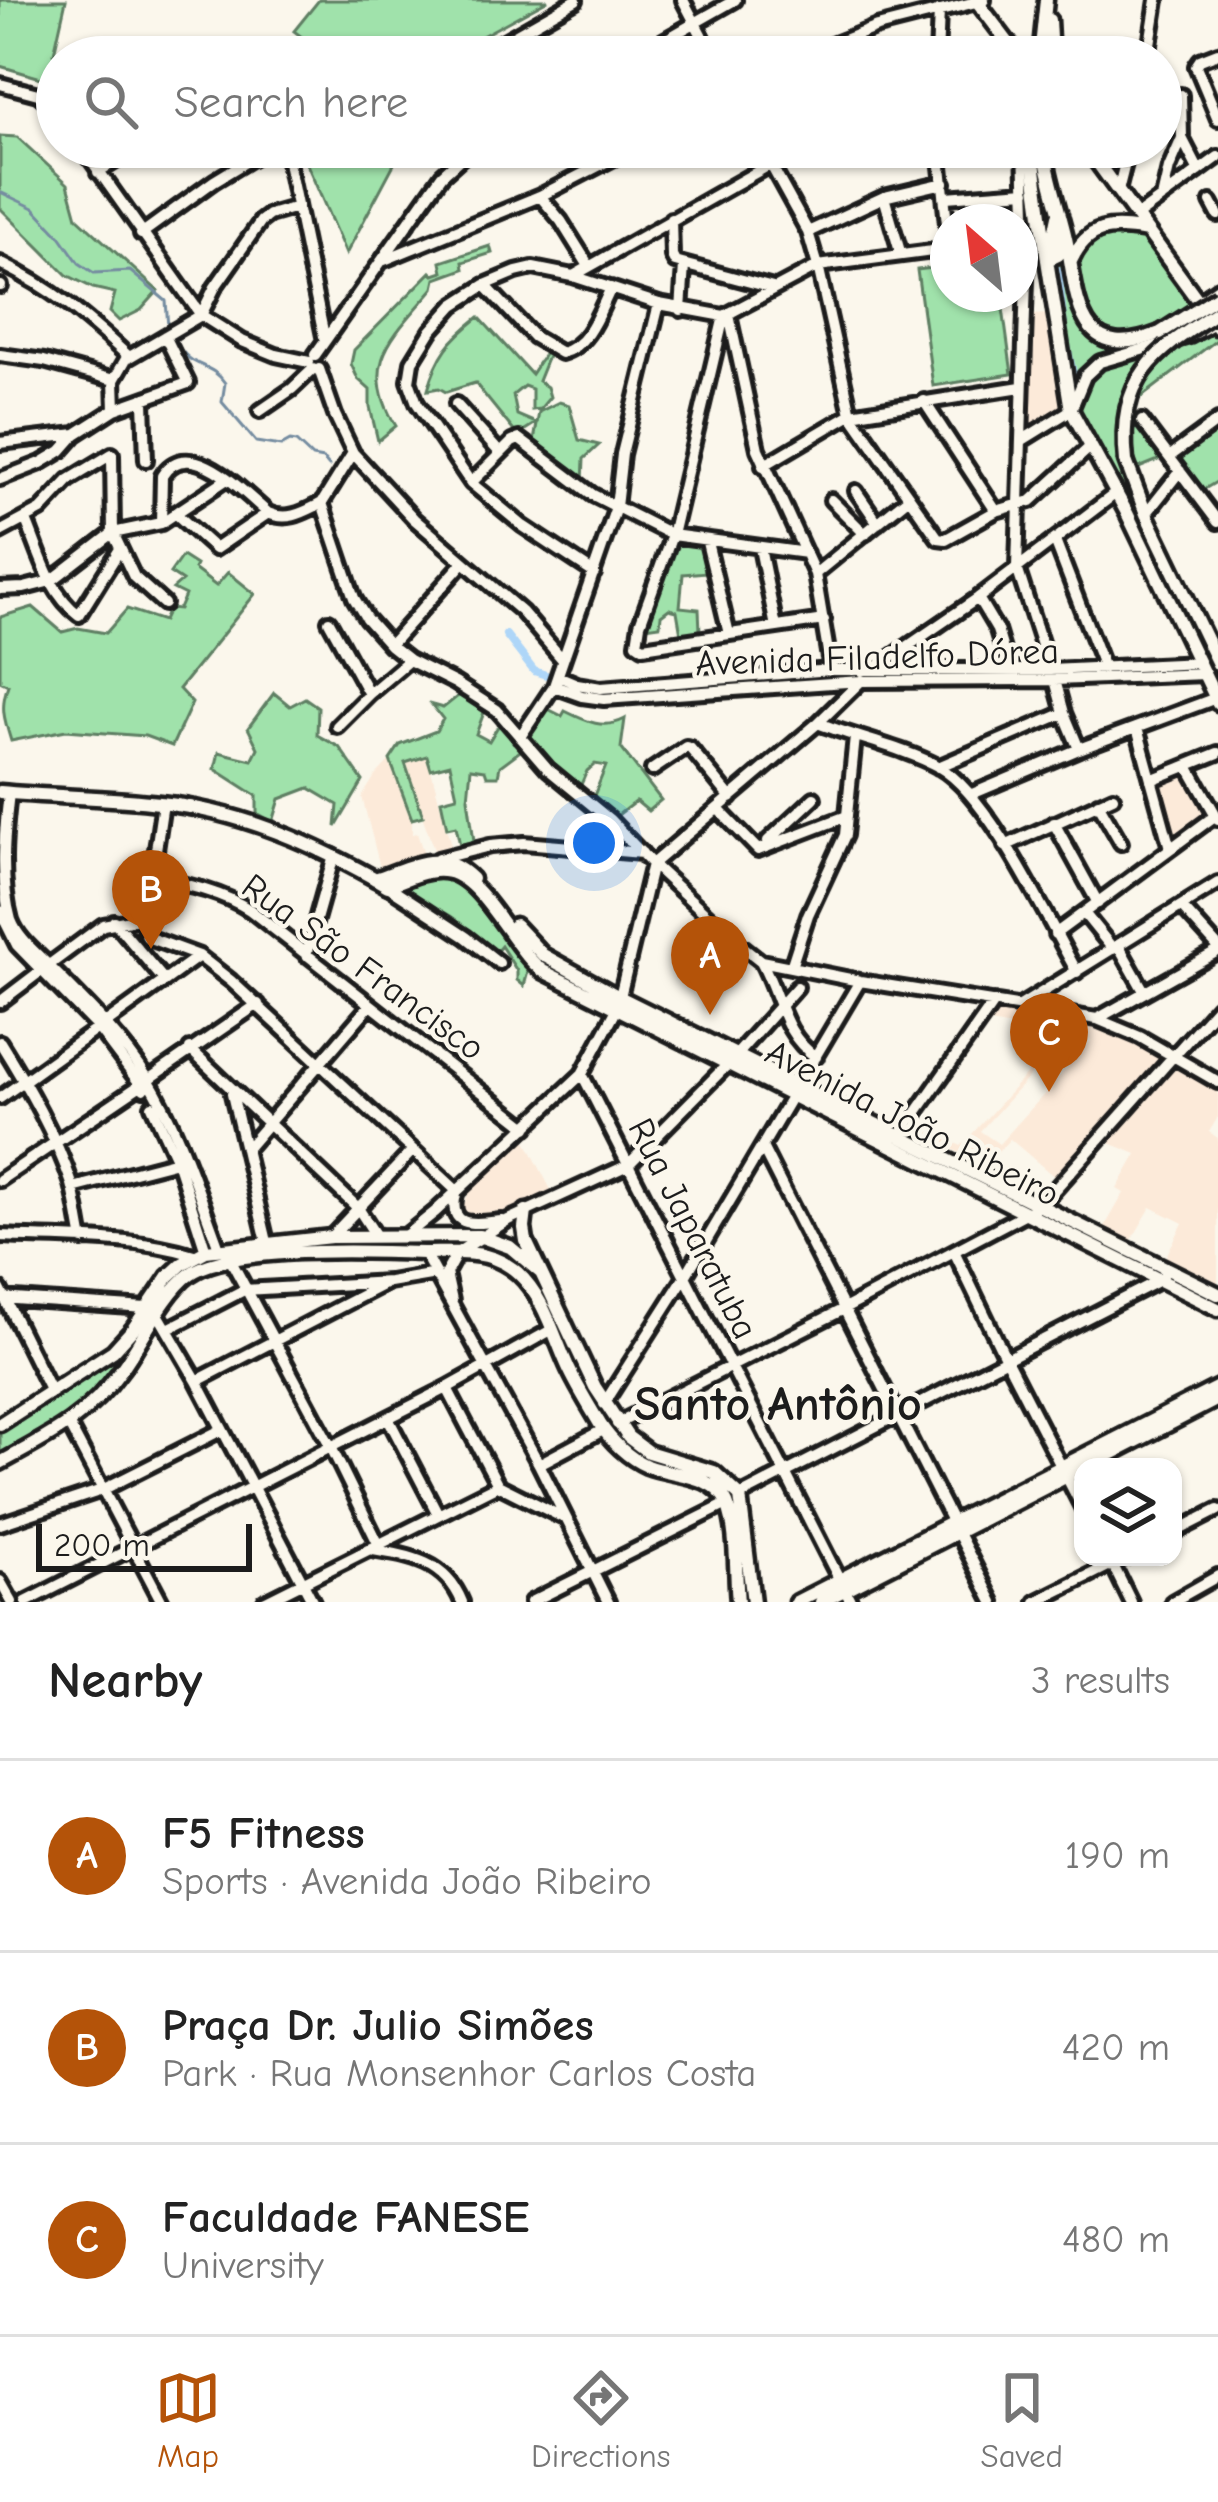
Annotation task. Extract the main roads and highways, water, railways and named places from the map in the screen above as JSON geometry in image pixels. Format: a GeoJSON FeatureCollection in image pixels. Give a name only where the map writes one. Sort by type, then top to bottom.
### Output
{"type":"FeatureCollection","features":[{"type":"Feature","properties":{"kind":"main road"},"geometry":{"type":"LineString","coordinates":[[979,1],[1003,36]]}},
{"type":"Feature","properties":{"kind":"main road"},"geometry":{"type":"LineString","coordinates":[[1042,36],[1046,3]]}},
{"type":"Feature","properties":{"kind":"main road"},"geometry":{"type":"LineString","coordinates":[[1046,3],[1051,36]]}},
{"type":"Feature","properties":{"kind":"main road"},"geometry":{"type":"LineString","coordinates":[[1032,168],[1071,410],[1217,700]]}},
{"type":"Feature","properties":{"kind":"main road"},"geometry":{"type":"LineString","coordinates":[[1049,168],[1076,299],[1083,318],[1098,334],[1120,342],[1140,340],[1217,321],[1198,302],[1101,168]]}},
{"type":"Feature","properties":{"kind":"main road"},"geometry":{"type":"LineString","coordinates":[[1047,257],[1058,255],[1056,225],[1061,215]]}},
{"type":"Feature","properties":{"kind":"main road"},"geometry":{"type":"LineString","coordinates":[[1071,262],[1095,232],[1114,227],[1148,231]]}},
{"type":"Feature","properties":{"kind":"main road"},"geometry":{"type":"LineString","coordinates":[[1216,656],[1146,514],[1126,461],[1124,422],[1129,400],[1166,337],[1218,292]]}},
{"type":"Feature","properties":{"kind":"main road"},"geometry":{"type":"LineString","coordinates":[[1156,573],[1187,601]]}},
{"type":"Feature","properties":{"kind":"main road"},"geometry":{"type":"LineString","coordinates":[[4,793],[163,803],[253,823],[334,856],[381,882]]}},
{"type":"Feature","properties":{"kind":"main road","name":"Avenida João Ribeiro"},"geometry":{"type":"LineString","coordinates":[[381,882],[438,859],[464,871],[543,955],[618,1003]]}},
{"type":"Feature","properties":{"kind":"main road","name":"Avenida João Ribeiro"},"geometry":{"type":"LineString","coordinates":[[381,882],[436,871],[453,873],[505,924],[534,965],[733,1058],[1027,1213],[1218,1294]]}},
{"type":"Feature","properties":{"kind":"main road","name":"Avenida João Ribeiro"},"geometry":{"type":"LineString","coordinates":[[796,1091],[1041,1205],[1218,1310]]}},
{"type":"Feature","properties":{"kind":"main road"},"geometry":{"type":"LineString","coordinates":[[526,1211],[525,1238],[604,1404],[610,1427]]}},
{"type":"Feature","properties":{"kind":"main road"},"geometry":{"type":"LineString","coordinates":[[0,1424],[112,1351],[186,1277],[215,1262],[331,1238],[477,1237],[511,1247],[542,1273]]}},
{"type":"Feature","properties":{"kind":"main road"},"geometry":{"type":"LineString","coordinates":[[0,1463],[69,1426],[104,1392],[168,1277],[206,1251],[267,1242],[283,1248],[459,1251],[490,1257],[516,1271],[536,1295],[569,1369],[610,1427],[648,1453],[714,1472],[734,1500],[753,1602]]}},
{"type":"Feature","properties":{"kind":"main road"},"geometry":{"type":"LineString","coordinates":[[1102,1458],[1212,1398]]}},
{"type":"Feature","properties":{"kind":"main road"},"geometry":{"type":"LineString","coordinates":[[821,1602],[955,1528],[1212,1398]]}},
{"type":"Feature","properties":{"kind":"main road"},"geometry":{"type":"LineString","coordinates":[[1063,1472],[1074,1470]]}},
{"type":"Feature","properties":{"kind":"main road"},"geometry":{"type":"LineString","coordinates":[[734,1500],[738,1602]]}},
{"type":"Feature","properties":{"kind":"main road"},"geometry":{"type":"LineString","coordinates":[[796,1602],[845,1590]]}},
{"type":"Feature","properties":{"kind":"waterway"},"geometry":{"type":"LineString","coordinates":[[1042,168],[1051,229]]}},
{"type":"Feature","properties":{"kind":"waterway"},"geometry":{"type":"LineString","coordinates":[[0,192],[34,208],[79,263],[94,273],[130,271],[166,301],[168,327]]}},
{"type":"Feature","properties":{"kind":"waterway"},"geometry":{"type":"LineString","coordinates":[[1058,270],[1073,373]]}},
{"type":"Feature","properties":{"kind":"waterway"},"geometry":{"type":"LineString","coordinates":[[172,339],[190,359],[222,379],[222,402],[256,442],[281,446],[296,442],[329,466]]}},
{"type":"Feature","properties":{"kind":"waterway"},"geometry":{"type":"LineString","coordinates":[[1136,518],[1161,566]]}},
{"type":"Feature","properties":{"kind":"waterway"},"geometry":{"type":"LineString","coordinates":[[1184,612],[1218,684]]}},
{"type":"Feature","properties":{"kind":"waterway"},"geometry":{"type":"LineString","coordinates":[[506,635],[534,671],[558,679]]}},
{"type":"Feature","properties":{"kind":"waterway"},"geometry":{"type":"LineString","coordinates":[[629,692],[704,685]]}},
{"type":"Feature","properties":{"kind":"waterway"},"geometry":{"type":"LineString","coordinates":[[359,1246],[476,1246],[503,1257]]}},
{"type":"Feature","properties":{"kind":"waterway"},"geometry":{"type":"LineString","coordinates":[[744,1580],[747,1602]]}},
{"type":"Feature","properties":{"kind":"place","name":"Praça Dr. Julio Simões"},"geometry":{"type":"Point","coordinates":[151,949]}},
{"type":"Feature","properties":{"kind":"place","name":"F5 Fitness"},"geometry":{"type":"Point","coordinates":[710,1015]}},
{"type":"Feature","properties":{"kind":"place","name":"Faculdade FANESE"},"geometry":{"type":"Point","coordinates":[1049,1092]}},
{"type":"Feature","properties":{"kind":"district","name":"Santo Antônio"},"geometry":{"type":"Point","coordinates":[778,1403]}}]}
